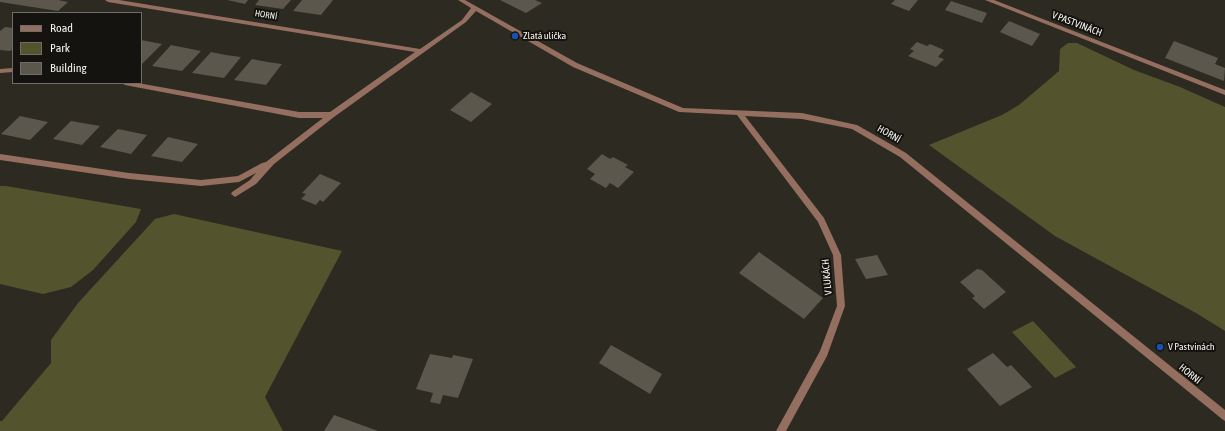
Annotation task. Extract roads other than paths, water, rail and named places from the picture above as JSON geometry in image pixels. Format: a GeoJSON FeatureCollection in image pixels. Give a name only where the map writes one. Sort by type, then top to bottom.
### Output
{"type":"FeatureCollection","features":[{"type":"Feature","properties":{"kind":"street","name":"HORNÍ"},"geometry":{"type":"LineString","coordinates":[[108,0],[421,50]]}},
{"type":"Feature","properties":{"kind":"street","name":"HORNÍ"},"geometry":{"type":"LineString","coordinates":[[461,0],[575,65],[682,110],[802,116],[854,127],[903,155],[1225,416]]}},
{"type":"Feature","properties":{"kind":"street","name":"V PASTVINÁCH"},"geometry":{"type":"LineString","coordinates":[[988,0],[1225,93]]}},
{"type":"Feature","properties":{"kind":"street"},"geometry":{"type":"LineString","coordinates":[[235,194],[253,182],[271,162],[331,115],[464,21],[476,8]]}},
{"type":"Feature","properties":{"kind":"street"},"geometry":{"type":"LineString","coordinates":[[0,71],[12,70]]}},
{"type":"Feature","properties":{"kind":"street"},"geometry":{"type":"LineString","coordinates":[[130,84],[299,115],[331,115]]}},
{"type":"Feature","properties":{"kind":"street","name":"V LUKÁCH"},"geometry":{"type":"LineString","coordinates":[[739,113],[821,220],[837,255],[841,306],[824,353],[780,431]]}},
{"type":"Feature","properties":{"kind":"street"},"geometry":{"type":"LineString","coordinates":[[0,157],[130,176],[202,183],[239,179],[271,162]]}},
{"type":"Feature","properties":{"kind":"place","name":"Zlatá ulička"},"geometry":{"type":"Point","coordinates":[515,36]}},
{"type":"Feature","properties":{"kind":"place","name":"V Pastvinách"},"geometry":{"type":"Point","coordinates":[1160,347]}}]}
